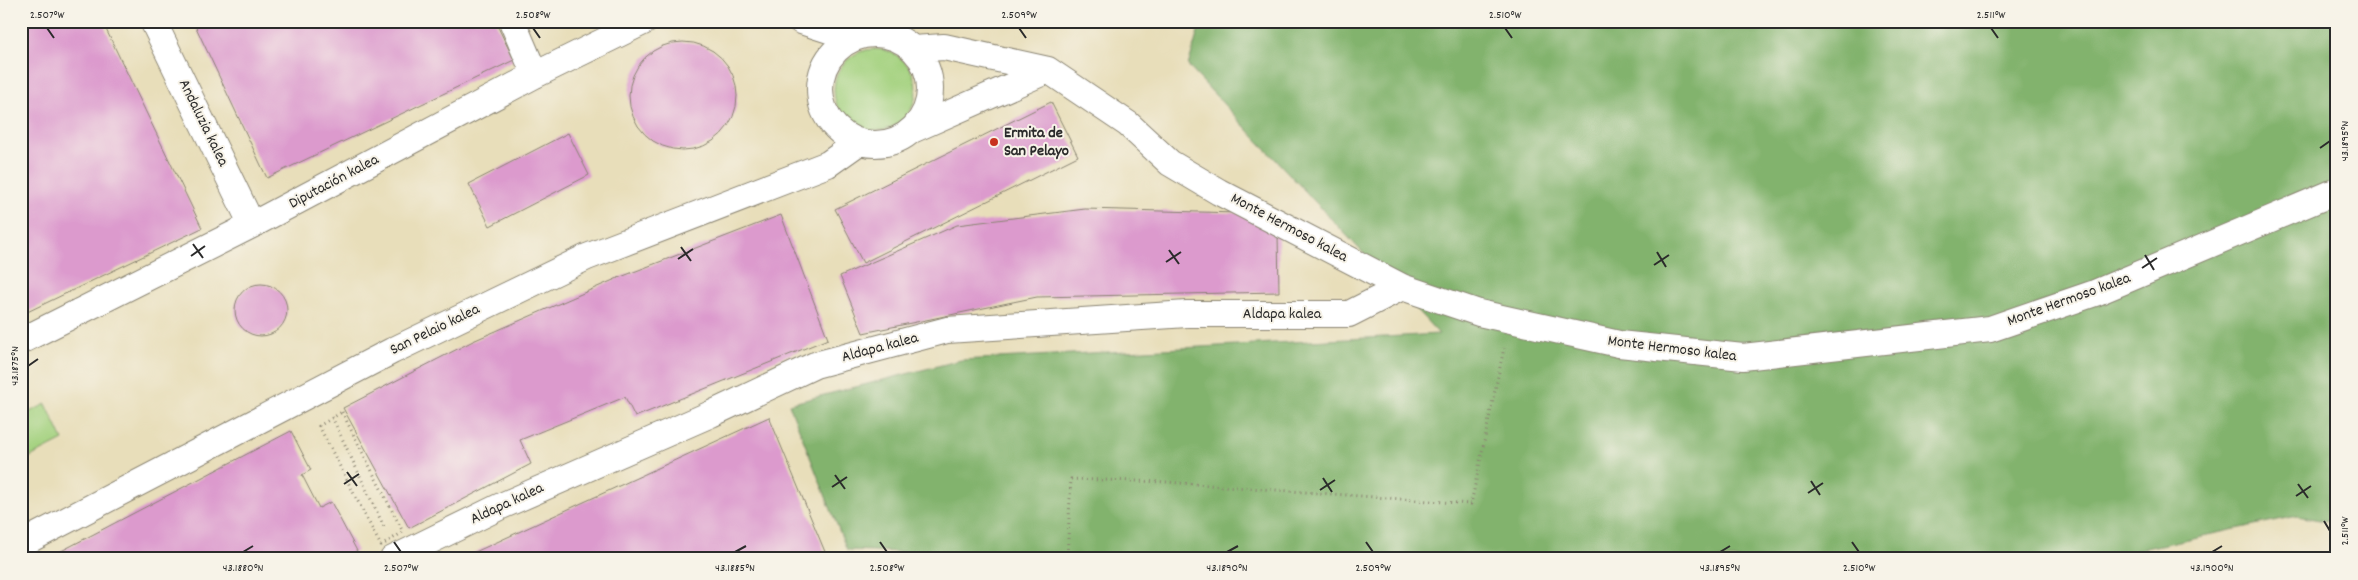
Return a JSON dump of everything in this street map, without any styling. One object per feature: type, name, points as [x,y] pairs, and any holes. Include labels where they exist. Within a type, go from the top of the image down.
[{"type":"street","name":"Andaluzia kalea","points":[[153,21],[252,225]]},
{"type":"street","points":[[512,21],[535,75]]},
{"type":"street","name":"Diputación kalea","points":[[21,341],[252,225],[535,75],[645,21]]},
{"type":"street","points":[[801,21],[848,41],[864,35],[882,34],[898,39],[912,49],[924,63],[929,81],[929,99],[923,116],[912,130]]},
{"type":"street","points":[[837,35],[824,67],[820,86],[821,104],[829,121],[842,134],[859,142],[878,144],[896,140],[912,130],[1048,70]]},
{"type":"street","name":"Monte Hermoso kalea","points":[[912,49],[944,47],[1048,70],[1128,124],[1170,163],[1219,192],[1402,288],[1479,313],[1619,344],[1743,357],[1990,329],[2095,294],[2337,191]]},
{"type":"street","name":"San Pelaio kalea","points":[[21,544],[340,377],[587,257],[828,164],[859,142]]},
{"type":"street","name":"Aldapa kalea","points":[[394,552],[711,414],[814,365],[947,330],[1187,314],[1349,314],[1402,288]]},
{"type":"path","points":[[1067,559],[1071,479],[1166,482],[1471,504],[1501,357],[1515,322]]},
{"type":"path","points":[[342,412],[403,532],[394,552],[381,546],[319,426],[342,412]]},
{"type":"path","points":[[338,431],[394,552]]},
{"type":"green space","points":[[1201,21],[2337,21],[2337,523],[2297,516],[2094,559],[1087,559],[847,550],[789,404],[961,360],[1439,334],[1188,66]]},
{"type":"green space","points":[[875,49],[891,53],[904,61],[912,74],[916,90],[912,106],[904,119],[891,127],[875,131],[859,127],[846,119],[838,106],[834,90],[838,74],[846,61],[859,53]]},
{"type":"green space","points":[[46,404],[63,440],[28,458],[21,446],[21,416]]},
{"type":"building","points":[[21,21],[102,21],[202,228],[21,315]]},
{"type":"building","points":[[193,21],[495,21],[514,60],[267,178]]},
{"type":"building","points":[[683,42],[704,46],[721,58],[733,75],[737,96],[733,117],[721,134],[704,146],[683,150],[662,146],[645,134],[633,117],[629,96],[633,75],[645,58],[662,46]]},
{"type":"building","points":[[1051,102],[1078,156],[863,263],[835,209]]},
{"type":"building","points":[[568,133],[589,175],[490,226],[469,184]]},
{"type":"building","points":[[1085,209],[1238,213],[1278,234],[1279,292],[1037,297],[863,333],[840,276],[957,225]]},
{"type":"building","points":[[781,215],[828,339],[635,417],[625,397],[520,440],[531,464],[409,528],[343,408],[473,341],[618,278]]},
{"type":"building","points":[[256,284],[266,284],[280,291],[287,305],[287,315],[280,329],[266,336],[256,336],[246,332],[239,325],[235,315],[235,305],[239,295],[246,288]]},
{"type":"building","points":[[769,417],[828,559],[460,559]]},
{"type":"building","points":[[291,431],[311,470],[302,475],[319,508],[331,502],[357,551],[343,559],[46,559]]},
{"type":"place","name":"Ermita de San Pelayo","points":[[994,142]]}]
